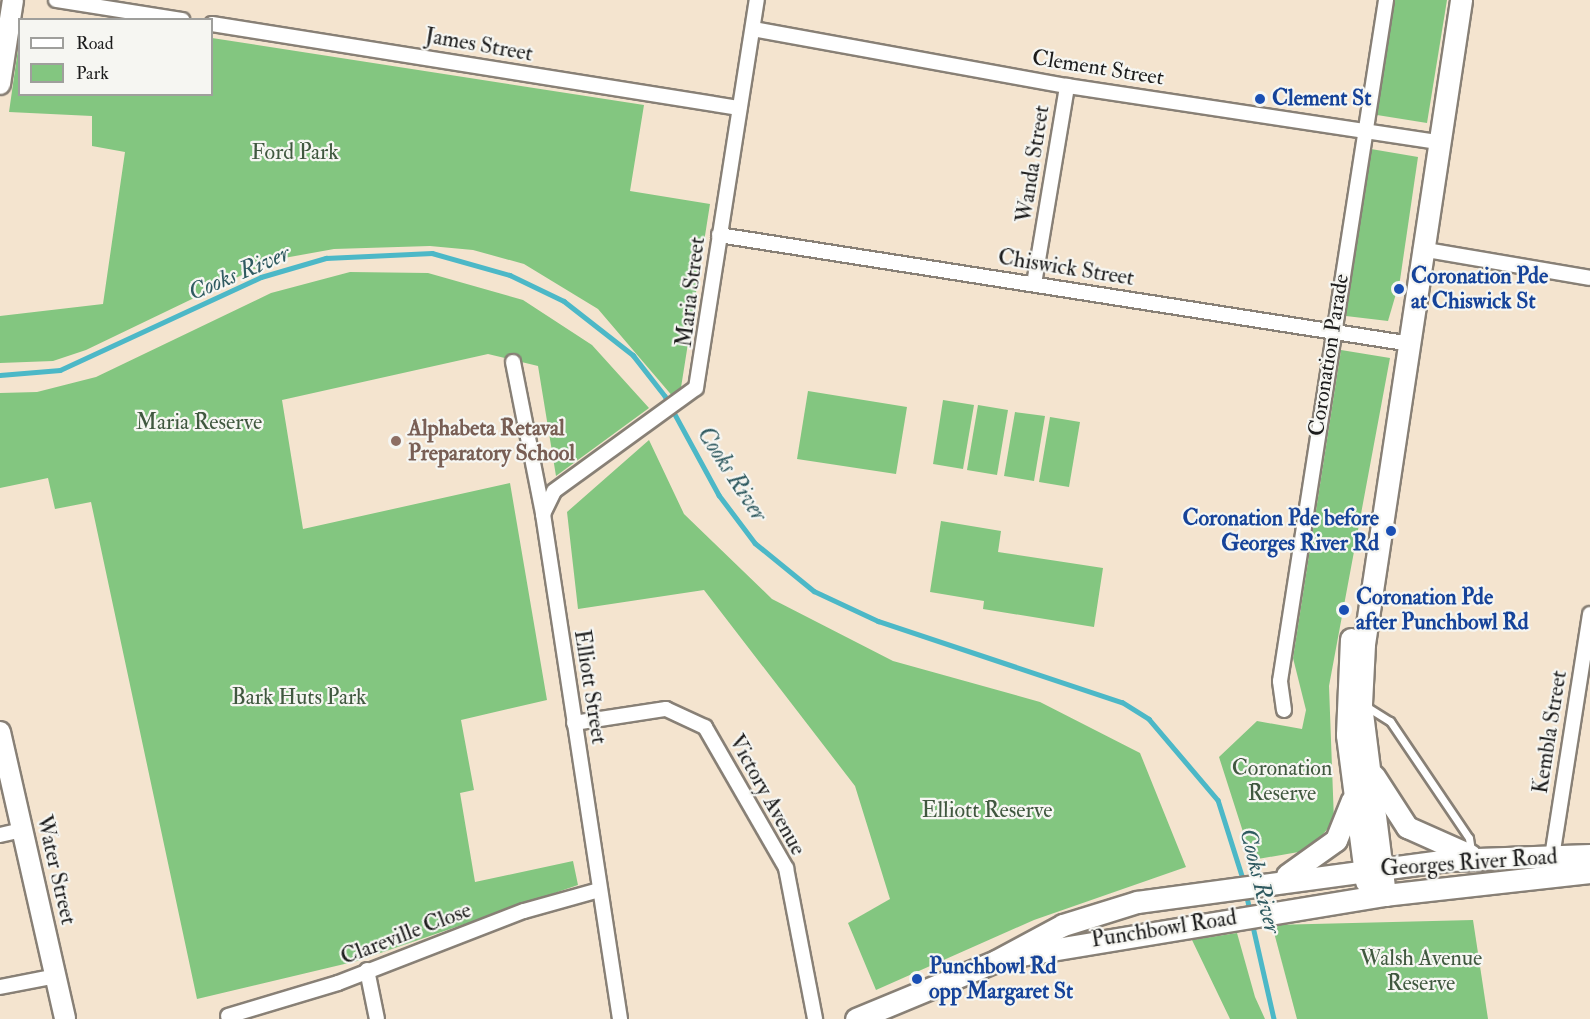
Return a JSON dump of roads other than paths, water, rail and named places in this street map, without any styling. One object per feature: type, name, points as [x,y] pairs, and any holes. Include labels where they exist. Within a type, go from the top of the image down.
[{"type":"main road","points":[[0,84],[12,0]]},
{"type":"main road","points":[[1365,870],[1366,762],[1361,704],[1405,343],[1461,0]]},
{"type":"main road","points":[[1377,896],[1365,870],[1345,712],[1349,659],[1389,402],[1405,343]]},
{"type":"main road","name":"Water Street","points":[[0,732],[65,1019]]},
{"type":"main road","points":[[1366,762],[1407,828],[1481,857]]},
{"type":"main road","points":[[1273,880],[1336,840],[1355,791]]},
{"type":"main road","name":"Georges River Road","points":[[1365,870],[1481,857],[1590,855]]},
{"type":"main road","name":"Punchbowl Road","points":[[856,1019],[881,1014],[1094,914],[1227,886],[1365,870]]},
{"type":"main road","name":"Georges River Road","points":[[1377,896],[1590,872]]},
{"type":"main road","name":"Punchbowl Road","points":[[996,961],[1377,896]]},
{"type":"street","points":[[56,0],[169,18]]},
{"type":"street","name":"Maria Street","points":[[543,514],[554,491],[687,400],[702,374],[719,236],[757,0]]},
{"type":"street","name":"Coronation Parade","points":[[1284,710],[1280,681],[1332,332],[1386,0]]},
{"type":"street","name":"James Street","points":[[213,24],[739,108]]},
{"type":"street","name":"Clement Street","points":[[753,28],[1067,86],[1438,142]]},
{"type":"street","name":"Wanda Street","points":[[1035,284],[1067,86]]},
{"type":"street","name":"Chiswick Street","points":[[719,236],[1405,343]]},
{"type":"street","points":[[1421,249],[1590,278]]},
{"type":"street","name":"Elliott Street","points":[[513,362],[543,514],[620,1019]]},
{"type":"street","name":"Kembla Street","points":[[1552,857],[1590,614]]},
{"type":"street","name":"Victory Avenue","points":[[574,723],[666,709],[705,727],[786,868],[815,1019]]},
{"type":"street","points":[[0,835],[22,830]]},
{"type":"street","name":"Clareville Close","points":[[228,1016],[367,970],[524,911],[599,890]]},
{"type":"street","points":[[367,970],[376,1019]]},
{"type":"street","points":[[0,987],[56,976]]},
{"type":"lane","points":[[1361,704],[1390,720],[1481,857]]},
{"type":"waterway","name":"Cooks River","points":[[0,375],[60,370],[261,277],[326,258],[432,253],[510,275],[564,301],[633,355],[665,396],[719,495],[755,543],[814,591],[878,621],[1122,702],[1149,719],[1218,800],[1244,882]]},
{"type":"waterway","name":"Cooks River","points":[[1246,893],[1250,911]]},
{"type":"waterway","name":"Cooks River","points":[[1252,922],[1274,1019]]},
{"type":"place","name":"Clement St","points":[[1260,99]]},
{"type":"place","name":"Coronation Pde at Chiswick St","points":[[1399,289]]},
{"type":"place","name":"Alphabeta Retaval Preparatory School","points":[[396,441]]},
{"type":"place","name":"Coronation Pde before Georges River Rd","points":[[1391,531]]},
{"type":"place","name":"Coronation Pde after Punchbowl Rd","points":[[1344,610]]},
{"type":"place","name":"Punchbowl Rd opp Margaret St","points":[[917,979]]},
{"type":"park label","name":"Ford Park","points":[[295,153]]},
{"type":"park label","name":"Maria Reserve","points":[[199,423]]},
{"type":"park label","name":"Bark Huts Park","points":[[299,698]]},
{"type":"park label","name":"Coronation Reserve","points":[[1282,780]]},
{"type":"park label","name":"Elliott Reserve","points":[[987,811]]},
{"type":"park label","name":"Walsh Avenue Reserve","points":[[1421,970]]}]
